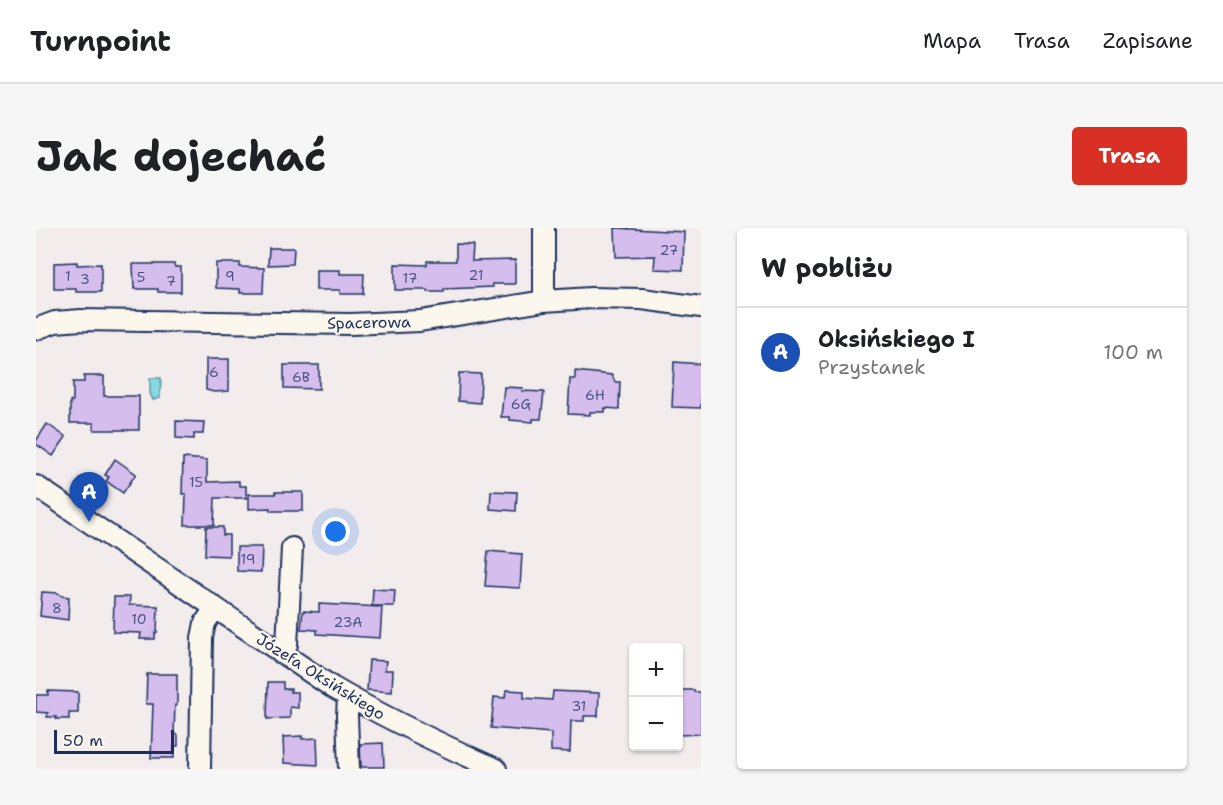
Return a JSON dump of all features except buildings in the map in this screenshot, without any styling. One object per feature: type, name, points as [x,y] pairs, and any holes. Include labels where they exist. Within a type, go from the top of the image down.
[{"type":"street","points":[[544,228],[544,301]]},
{"type":"street","name":"Spacerowa","points":[[36,329],[55,321],[81,320],[351,324],[420,321],[544,301],[591,298],[642,299],[701,307]]},
{"type":"street","name":"Józefa Oksińskiego","points":[[36,486],[348,697],[422,736],[496,769]]},
{"type":"street","points":[[281,653],[287,645],[292,548]]},
{"type":"street","points":[[200,769],[202,638],[205,624],[215,608]]},
{"type":"street","points":[[348,697],[349,769]]},
{"type":"water","points":[[150,378],[161,378],[160,398],[153,400],[150,393]]},
{"type":"place","name":"Oksińskiego I","points":[[89,522]]}]
